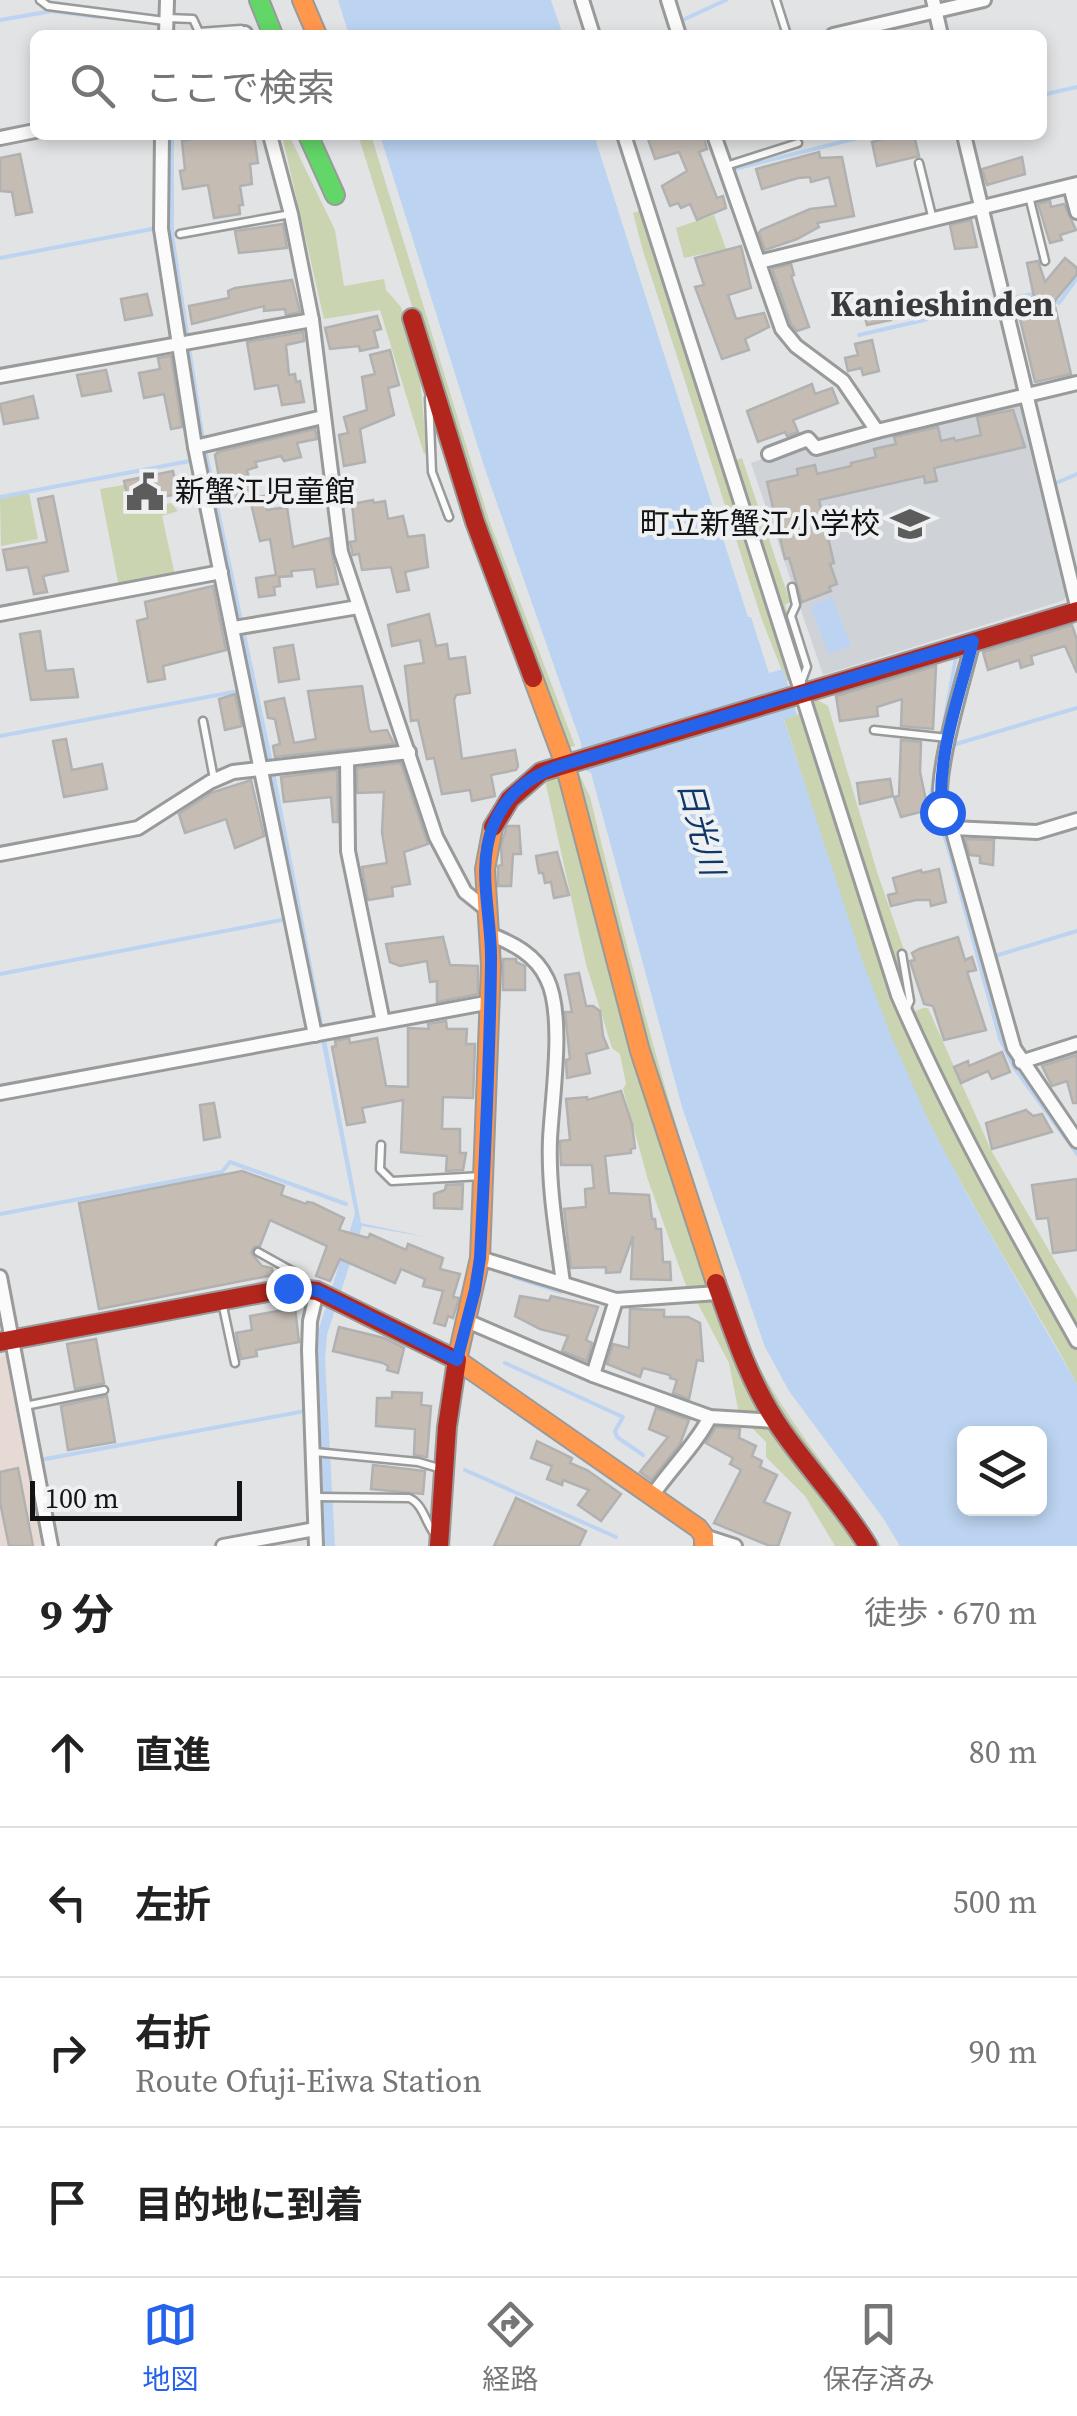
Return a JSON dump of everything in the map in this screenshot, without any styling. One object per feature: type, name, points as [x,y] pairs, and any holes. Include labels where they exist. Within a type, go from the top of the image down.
[{"type":"street","points":[[167,0],[170,22]]},
{"type":"street","points":[[259,0],[270,30]]},
{"type":"street","points":[[302,0],[315,30]]},
{"type":"street","points":[[582,0],[591,30]]},
{"type":"street","points":[[668,0],[677,30]]},
{"type":"street","points":[[850,30],[934,6],[984,0]]},
{"type":"street","points":[[0,138],[30,132]]},
{"type":"street","points":[[162,140],[162,228],[221,572],[238,627],[320,1034]]},
{"type":"street","points":[[271,140],[312,320],[340,552],[436,836],[465,892],[485,908]]},
{"type":"street","points":[[310,140],[335,195]]},
{"type":"street","points":[[626,140],[874,926],[905,1012],[928,1066],[991,1187],[1077,1341]]},
{"type":"street","points":[[716,140],[782,329],[796,346],[843,380],[877,431]]},
{"type":"street","points":[[442,1544],[444,1470],[457,1360],[480,1258],[491,1002],[485,908],[489,839],[502,808],[526,781],[541,772],[800,690],[1077,609],[965,140]]},
{"type":"street","points":[[760,262],[1074,185],[1077,212]]},
{"type":"street","points":[[412,318],[475,522],[568,763],[640,1051],[718,1293],[744,1362],[776,1420],[868,1546]]},
{"type":"street","points":[[0,376],[312,320]]},
{"type":"street","points":[[769,454],[808,439],[816,448],[1077,383]]},
{"type":"street","points":[[200,445],[323,417]]},
{"type":"street","points":[[0,614],[221,572]]},
{"type":"street","points":[[238,627],[358,607]]},
{"type":"street","points":[[973,641],[944,737],[942,812],[952,828],[1008,1030],[1021,1062],[1077,1141]]},
{"type":"street","points":[[0,854],[138,828],[233,772],[409,752]]},
{"type":"street","points":[[347,760],[348,850],[382,1022]]},
{"type":"street","points":[[952,828],[1037,832],[1077,820]]},
{"type":"street","points":[[489,934],[517,945],[541,969],[551,987],[551,1178],[563,1284]]},
{"type":"street","points":[[0,1092],[491,1002]]},
{"type":"street","points":[[1021,1062],[1077,1044]]},
{"type":"street","points":[[480,1258],[616,1300],[718,1293]]},
{"type":"street","points":[[0,1277],[6,1341],[24,1406],[51,1546]]},
{"type":"street","points":[[6,1341],[288,1288],[327,1295],[457,1360],[652,1496],[704,1541],[735,1546]]},
{"type":"street","points":[[316,1546],[318,1497],[310,1320],[327,1295]]},
{"type":"street","points":[[593,1375],[616,1300]]},
{"type":"street","points":[[467,1321],[593,1375],[710,1416],[776,1420]]},
{"type":"street","points":[[652,1496],[672,1466],[699,1439],[710,1416]]},
{"type":"street","points":[[223,1546],[316,1529]]},
{"type":"lane","points":[[40,0],[48,6],[170,22],[193,19],[198,30]]},
{"type":"lane","points":[[776,0],[786,30]]},
{"type":"lane","points":[[725,166],[798,143]]},
{"type":"lane","points":[[920,163],[933,220]]},
{"type":"lane","points":[[1029,196],[1045,261]]},
{"type":"lane","points":[[180,234],[291,214]]},
{"type":"lane","points":[[431,387],[432,472],[450,517]]},
{"type":"lane","points":[[792,586],[796,606],[791,616],[807,667],[800,690]]},
{"type":"lane","points":[[202,721],[214,780]]},
{"type":"lane","points":[[874,730],[944,737]]},
{"type":"lane","points":[[902,954],[910,1001],[905,1012]]},
{"type":"lane","points":[[380,1144],[380,1170],[392,1181],[484,1176]]},
{"type":"lane","points":[[258,1252],[294,1272],[288,1288]]},
{"type":"lane","points":[[222,1301],[235,1362]]},
{"type":"lane","points":[[24,1406],[104,1390]]},
{"type":"lane","points":[[316,1452],[418,1462],[444,1470]]},
{"type":"lane","points":[[318,1497],[416,1501],[428,1527],[442,1544]]},
{"type":"shaded area","name":"町立新蟹江小学校","points":[[1022,405],[1067,596],[1062,601],[823,675],[751,463],[804,444],[812,453]]},
{"type":"shaded area","points":[[10,1355],[47,1546],[0,1546],[0,1357]]},
{"type":"green space","points":[[283,140],[291,140],[335,230],[344,286],[384,279],[386,290],[401,307],[418,360],[427,452],[424,454],[380,310],[324,319]]},
{"type":"green space","points":[[360,140],[373,140],[489,520],[575,746],[566,748],[480,522]]},
{"type":"green space","points":[[642,210],[792,679],[786,681],[762,620],[643,251],[633,213]]},
{"type":"green space","points":[[714,215],[726,249],[684,258],[676,228]]},
{"type":"green space","points":[[742,458],[790,602],[785,605],[803,662],[802,671],[733,461]]},
{"type":"green space","points":[[124,485],[129,510],[171,503],[178,511],[162,516],[175,575],[119,587],[100,489]]},
{"type":"green space","points":[[29,493],[38,539],[1,546],[0,499]]},
{"type":"green space","points":[[812,697],[828,706],[904,950],[897,954],[908,1000],[905,1002]]},
{"type":"green space","points":[[802,713],[895,998],[925,1069],[987,1190],[1077,1349],[1077,1384],[948,1159],[887,1027],[850,926],[784,719]]},
{"type":"green space","points":[[577,769],[590,797],[678,1132],[745,1335],[786,1411],[881,1546],[873,1546],[778,1417],[747,1361],[677,1160]]},
{"type":"green space","points":[[558,777],[567,789],[712,1289],[688,1291],[648,1180],[623,1089],[626,1084],[620,1054],[612,1048],[586,964],[545,780]]},
{"type":"green space","points":[[928,1008],[991,1150],[1077,1299],[1077,1332],[994,1185],[911,1013]]},
{"type":"green space","points":[[716,1299],[764,1416],[739,1414],[729,1363],[696,1300]]},
{"type":"green space","points":[[747,1423],[771,1423],[863,1546],[835,1546],[805,1496],[766,1457],[766,1442]]},
{"type":"water","points":[[338,0],[551,0],[561,30],[347,30]]},
{"type":"water","points":[[168,140],[174,140],[174,235],[205,440],[275,772],[361,1223],[427,1237],[362,1226],[327,1335],[335,1546],[325,1546],[317,1335],[355,1214],[201,451],[167,227]]},
{"type":"water","name":"日光川","points":[[382,140],[596,140],[748,617],[769,673],[783,669],[797,715],[784,720],[862,960],[891,1036],[930,1124],[968,1196],[1077,1384],[1077,1546],[900,1546],[789,1391],[765,1347],[682,1107],[591,773],[582,768],[581,743],[484,466]]},
{"type":"water","points":[[832,597],[851,646],[829,654],[810,606]]},
{"type":"water","points":[[959,651],[933,786],[934,809],[946,831],[1002,1038],[1015,1066],[1077,1149],[1077,1157],[1012,1068],[998,1039],[946,847],[928,800],[955,652]]},
{"type":"building","points":[[255,140],[258,163],[250,164],[252,184],[240,186],[240,214],[214,218],[208,185],[183,189],[182,141]]},
{"type":"building","points":[[648,140],[704,140],[707,149],[699,152],[717,198],[723,196],[726,208],[697,220],[690,204],[681,208],[678,203],[670,206],[662,186],[687,171],[679,152],[655,159]]},
{"type":"building","points":[[915,140],[919,156],[877,166],[872,142]]},
{"type":"building","points":[[819,152],[820,158],[842,157],[854,216],[817,223],[819,227],[797,239],[765,250],[761,230],[810,209],[836,206],[829,177],[811,182],[810,177],[798,178],[762,189],[756,169]]},
{"type":"building","points":[[20,154],[32,212],[16,215],[12,192],[0,191],[0,158]]},
{"type":"building","points":[[1022,157],[1025,174],[987,185],[982,169]]},
{"type":"building","points":[[1050,201],[1051,207],[1064,204],[1076,230],[1050,243],[1038,204]]},
{"type":"building","points":[[971,220],[977,247],[955,249],[950,225]]},
{"type":"building","points":[[283,224],[287,248],[239,253],[235,231]]},
{"type":"building","points":[[741,246],[751,288],[728,295],[736,319],[764,313],[769,327],[745,339],[749,350],[722,359],[695,287],[704,285],[695,258]]},
{"type":"building","points":[[1065,258],[1077,268],[1077,274],[1054,302],[1071,374],[1035,382],[1016,302],[1034,297],[1027,263],[1038,261],[1045,282]]},
{"type":"building","points":[[791,264],[791,276],[809,327],[797,331],[772,269]]},
{"type":"building","points":[[292,280],[300,312],[286,315],[285,309],[264,311],[264,306],[192,324],[189,306],[229,298],[228,291],[235,288]]},
{"type":"building","points":[[147,294],[152,315],[125,320],[121,299]]},
{"type":"building","points":[[887,300],[891,320],[867,325],[862,306]]},
{"type":"building","points":[[377,316],[381,329],[374,331],[378,347],[360,351],[359,346],[330,349],[325,328]]},
{"type":"building","points":[[303,332],[304,341],[286,345],[289,375],[295,374],[296,382],[300,381],[304,402],[282,405],[278,385],[255,389],[247,342]]},
{"type":"building","points":[[872,340],[879,371],[863,375],[861,368],[848,371],[845,358],[858,355],[855,344]]},
{"type":"building","points":[[390,350],[399,385],[388,388],[394,415],[360,429],[365,462],[344,466],[339,435],[348,433],[344,417],[367,410],[362,377],[375,374],[370,355]]},
{"type":"building","points":[[171,356],[182,427],[171,429],[164,394],[144,398],[139,373],[160,369],[158,358]]},
{"type":"building","points":[[106,370],[111,391],[82,396],[77,375]]},
{"type":"building","points":[[812,384],[815,394],[832,388],[838,403],[793,420],[798,432],[787,436],[785,432],[758,442],[747,411]]},
{"type":"building","points":[[33,396],[38,418],[4,424],[0,404]]},
{"type":"building","points":[[1013,410],[1025,447],[934,468],[937,481],[925,483],[924,476],[819,500],[837,584],[829,587],[831,591],[802,602],[789,558],[785,559],[767,482],[798,475],[797,469],[815,465],[817,474],[851,466],[876,457],[874,449],[896,444],[894,437],[938,427],[941,441],[981,435],[977,417]]},
{"type":"building","points":[[315,429],[317,439],[297,443],[301,457],[284,461],[281,456],[255,462],[257,467],[247,470],[254,498],[224,505],[215,455],[218,452]]},
{"type":"building","points":[[173,471],[178,494],[140,501],[139,496],[128,498],[124,481]]},
{"type":"building","points":[[53,496],[68,571],[43,576],[47,592],[34,594],[28,567],[7,570],[3,550],[47,542],[38,499]]},
{"type":"building","points":[[264,496],[267,510],[287,507],[293,547],[329,538],[338,584],[317,587],[314,569],[291,571],[292,576],[279,577],[275,595],[259,597],[256,578],[276,575],[270,539],[260,541],[250,499]]},
{"type":"building","points":[[385,501],[388,519],[403,516],[408,537],[424,535],[428,567],[405,572],[409,590],[397,592],[391,567],[362,570],[359,554],[353,555],[350,542],[356,541],[352,504]]},
{"type":"building","points":[[213,586],[226,650],[163,666],[165,679],[148,682],[137,621],[148,618],[145,602]]},
{"type":"building","points":[[429,614],[436,646],[447,644],[449,659],[465,657],[470,693],[456,695],[454,700],[462,759],[515,750],[516,770],[491,775],[495,796],[472,801],[470,790],[442,794],[434,758],[427,759],[418,720],[411,721],[405,666],[424,663],[420,640],[392,646],[388,625]]},
{"type":"building","points":[[1072,625],[1077,640],[1077,673],[1065,646],[1031,656],[1033,664],[1021,668],[1019,660],[988,670],[983,652]]},
{"type":"building","points":[[40,631],[46,671],[73,669],[78,697],[31,700],[20,634]]},
{"type":"building","points":[[293,645],[299,679],[279,682],[274,648]]},
{"type":"building","points":[[936,666],[933,729],[901,726],[902,699],[877,707],[878,716],[840,721],[836,696]]},
{"type":"building","points":[[362,686],[369,729],[387,730],[394,744],[275,757],[273,746],[280,744],[275,719],[268,718],[265,702],[284,698],[294,743],[316,739],[308,691]]},
{"type":"building","points":[[235,694],[242,726],[225,730],[219,699]]},
{"type":"building","points":[[66,739],[72,770],[102,764],[107,789],[64,797],[53,741]]},
{"type":"building","points":[[901,740],[921,742],[920,772],[928,810],[901,817],[894,797],[899,796]]},
{"type":"building","points":[[401,763],[428,844],[404,852],[410,884],[392,887],[393,896],[368,900],[362,867],[387,863],[382,832],[384,792],[357,793],[357,768]]},
{"type":"building","points":[[337,770],[338,822],[333,822],[331,797],[284,802],[281,777]]},
{"type":"building","points":[[890,779],[893,796],[860,804],[857,783]]},
{"type":"building","points":[[251,780],[264,836],[235,848],[226,819],[185,833],[179,814],[211,793]]},
{"type":"building","points":[[507,826],[519,826],[521,854],[513,854],[511,886],[498,886],[501,845]]},
{"type":"building","points":[[965,839],[994,840],[993,865],[980,863],[980,856],[970,855]]},
{"type":"building","points":[[557,852],[569,895],[554,898],[551,882],[545,883],[543,873],[539,873],[536,856]]},
{"type":"building","points":[[939,869],[946,902],[931,906],[930,900],[916,900],[891,906],[888,895],[897,893],[893,878]]},
{"type":"building","points":[[443,937],[450,965],[478,966],[478,994],[437,1002],[437,981],[430,982],[427,961],[400,966],[390,962],[386,944]]},
{"type":"building","points":[[958,937],[965,960],[972,957],[976,970],[967,972],[986,1030],[944,1040],[933,1006],[924,1004],[910,961],[915,960],[912,953],[919,949]]},
{"type":"building","points":[[503,959],[516,959],[525,966],[525,990],[503,990]]},
{"type":"building","points":[[579,973],[586,1006],[600,1011],[608,1048],[586,1054],[590,1073],[567,1078],[566,1060],[570,1059],[565,1012],[572,1012],[565,975]]},
{"type":"building","points":[[446,1021],[447,1029],[467,1029],[466,1044],[475,1044],[473,1098],[443,1097],[442,1129],[460,1129],[460,1153],[466,1153],[463,1170],[446,1171],[447,1156],[401,1152],[403,1100],[362,1108],[365,1122],[347,1125],[332,1047],[336,1046],[335,1041],[349,1038],[350,1043],[377,1038],[386,1086],[408,1087],[408,1028],[429,1029],[428,1024]]},
{"type":"building","points":[[1002,1052],[1010,1072],[992,1079],[988,1071],[961,1083],[954,1067],[968,1061],[969,1066]]},
{"type":"building","points":[[1077,1055],[1077,1103],[1073,1103],[1067,1081],[1052,1086],[1042,1066]]},
{"type":"building","points":[[621,1091],[635,1148],[631,1153],[605,1156],[609,1193],[649,1195],[652,1219],[656,1229],[661,1229],[663,1262],[670,1262],[671,1280],[631,1279],[633,1236],[620,1272],[606,1273],[606,1267],[571,1268],[564,1209],[586,1207],[585,1189],[594,1188],[592,1165],[561,1165],[560,1141],[570,1140],[566,1099],[587,1100]]},
{"type":"building","points":[[214,1103],[220,1137],[204,1140],[200,1105]]},
{"type":"building","points":[[1026,1110],[1033,1116],[1042,1114],[1052,1132],[992,1149],[986,1123]]},
{"type":"building","points":[[242,1171],[284,1186],[281,1195],[313,1203],[344,1218],[339,1230],[368,1238],[370,1234],[406,1250],[408,1244],[443,1258],[440,1269],[460,1274],[453,1297],[459,1298],[453,1318],[448,1316],[445,1326],[434,1323],[443,1291],[423,1286],[425,1279],[401,1269],[395,1283],[340,1259],[330,1281],[316,1276],[327,1246],[270,1220],[260,1246],[251,1253],[262,1266],[272,1268],[273,1275],[99,1309],[79,1203]]},
{"type":"building","points":[[1077,1179],[1077,1250],[1053,1253],[1048,1218],[1037,1219],[1032,1185]]},
{"type":"building","points":[[463,1184],[462,1209],[434,1208],[434,1194],[445,1190],[446,1185]]},
{"type":"building","points":[[520,1296],[549,1301],[551,1296],[598,1307],[586,1340],[592,1343],[587,1361],[562,1351],[568,1336],[540,1329],[515,1316]]},
{"type":"building","points":[[295,1308],[299,1342],[256,1350],[257,1356],[241,1359],[236,1333],[252,1330],[250,1316]]},
{"type":"building","points":[[630,1309],[664,1310],[664,1317],[688,1317],[700,1323],[703,1361],[697,1360],[689,1399],[673,1393],[677,1380],[670,1375],[643,1368],[640,1377],[607,1364],[613,1344],[629,1348]]},
{"type":"building","points":[[339,1327],[384,1338],[404,1348],[398,1373],[387,1370],[383,1363],[333,1351]]},
{"type":"building","points":[[96,1339],[104,1383],[75,1389],[67,1344]]},
{"type":"building","points":[[392,1392],[422,1393],[421,1405],[431,1406],[427,1457],[414,1455],[415,1429],[376,1426],[377,1398],[392,1398]]},
{"type":"building","points":[[107,1396],[115,1442],[68,1450],[61,1406]]},
{"type":"building","points":[[656,1408],[689,1420],[680,1444],[651,1480],[640,1472],[668,1437],[649,1429]]},
{"type":"building","points":[[716,1427],[740,1429],[739,1438],[756,1446],[752,1456],[762,1461],[760,1467],[777,1475],[764,1502],[790,1513],[778,1546],[714,1523],[741,1470],[730,1464],[733,1458],[706,1443]]},
{"type":"building","points":[[537,1441],[572,1458],[570,1463],[621,1494],[601,1521],[578,1505],[589,1490],[563,1480],[562,1485],[547,1479],[552,1466],[531,1458]]},
{"type":"building","points":[[373,1465],[425,1471],[423,1494],[371,1489]]},
{"type":"building","points":[[18,1468],[33,1546],[9,1546],[0,1502],[0,1472]]},
{"type":"building","points":[[516,1498],[586,1531],[579,1546],[494,1546]]},
{"type":"waterway","points":[[685,19],[726,0]]},
{"type":"waterway","points":[[0,20],[52,11],[100,17]]},
{"type":"waterway","points":[[1047,94],[1077,87]]},
{"type":"waterway","points":[[734,169],[850,140]]},
{"type":"waterway","points":[[0,258],[152,229]]},
{"type":"waterway","points":[[1053,299],[1059,303],[1077,278]]},
{"type":"waterway","points":[[1012,298],[1037,293]]},
{"type":"waterway","points":[[859,335],[993,304]]},
{"type":"waterway","points":[[0,497],[190,461]]},
{"type":"waterway","points":[[1056,483],[1077,474]]},
{"type":"waterway","points":[[0,736],[239,691]]},
{"type":"waterway","points":[[956,744],[1077,708]]},
{"type":"waterway","points":[[0,974],[287,919]]},
{"type":"waterway","points":[[995,956],[1077,931]]},
{"type":"waterway","points":[[0,1214],[222,1172],[230,1162],[346,1204]]},
{"type":"waterway","points":[[514,1277],[561,1292]]},
{"type":"waterway","points":[[505,1363],[623,1417],[615,1431],[617,1437],[643,1455]]},
{"type":"waterway","points":[[40,1460],[305,1411]]},
{"type":"waterway","points":[[465,1470],[616,1537]]},
{"type":"traffic: fast","points":[[259,0],[271,30]]},
{"type":"traffic: fast","points":[[310,140],[335,195]]},
{"type":"traffic: slow","points":[[302,0],[315,30]]},
{"type":"traffic: slow","points":[[533,678],[565,764],[640,1051],[716,1283]]},
{"type":"traffic: slow","points":[[493,827],[485,869],[491,966],[480,1258],[457,1360],[698,1528],[704,1536],[704,1546]]},
{"type":"traffic: jam","points":[[412,318],[475,522],[533,678]]},
{"type":"traffic: jam","points":[[493,827],[510,799],[541,772],[1077,611]]},
{"type":"traffic: jam","points":[[716,1283],[765,1404],[868,1546]]},
{"type":"traffic: jam","points":[[0,1342],[289,1288],[317,1291],[457,1360],[447,1427],[439,1546]]},
{"type":"place","name":"新蟹江児童館","points":[[145,492]]},
{"type":"place","name":"町立新蟹江小学校","points":[[910,524]]},
{"type":"district","name":"Kanieshinden","points":[[942,304]]},
{"type":"route","points":[[288,1288],[318,1291],[457,1360],[480,1258],[491,1002],[491,952],[485,908],[487,854],[502,808],[526,781],[566,764],[973,641],[950,738],[940,795],[942,812]]}]
